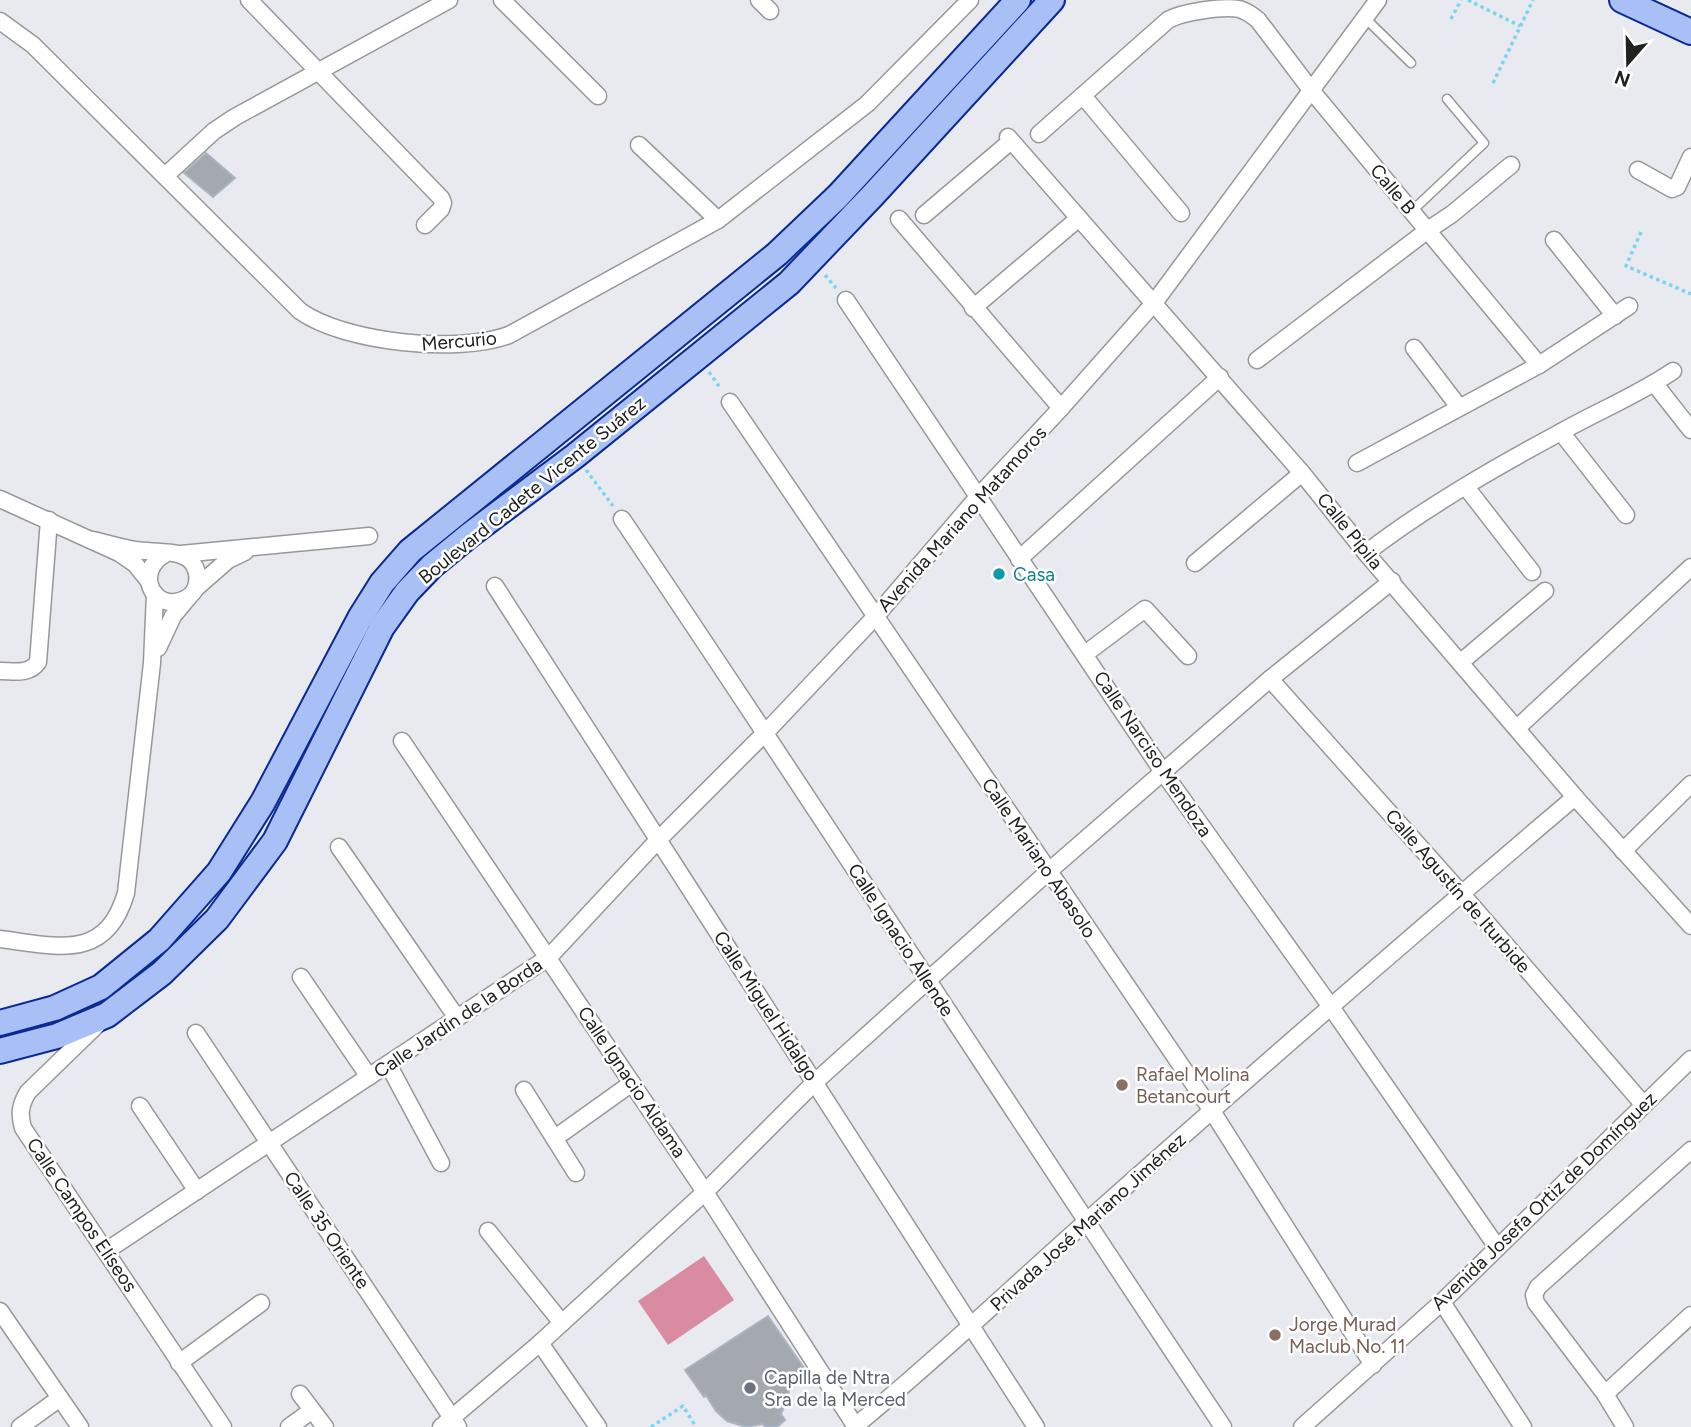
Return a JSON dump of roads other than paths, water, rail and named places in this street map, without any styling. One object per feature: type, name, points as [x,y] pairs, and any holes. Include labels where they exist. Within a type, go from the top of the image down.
[{"type":"main road","name":"Boulevard Cadete Vicente Suárez","points":[[0,1023],[55,1008],[101,987],[159,940],[219,873],[263,802],[360,618],[382,583],[410,551],[777,254],[838,195],[1018,0]]},
{"type":"main road","name":"Boulevard Cadete Vicente Suárez","points":[[0,1051],[57,1036],[107,1015],[162,973],[217,919],[275,841],[382,628],[407,592],[451,550],[575,456],[765,304],[813,260],[1052,0]]},
{"type":"main road","points":[[1622,0],[1691,32]]},
{"type":"street","points":[[249,0],[441,198],[441,209],[425,225]]},
{"type":"street","points":[[164,176],[214,131],[234,117],[449,0]]},
{"type":"street","points":[[502,0],[598,96]]},
{"type":"street","name":"Mercurio","points":[[0,21],[33,45],[300,311],[328,326],[412,345],[492,342],[718,220],[867,104],[970,0]]},
{"type":"street","name":"Avenida Mariano Matamoros","points":[[766,732],[875,617],[977,498],[1154,303],[1378,0]]},
{"type":"street","name":"Calle B","points":[[1084,97],[1177,14],[1238,9],[1249,13],[1258,20],[1311,90],[1539,365]]},
{"type":"street","points":[[1040,134],[1084,97],[1181,213]]},
{"type":"street","name":"Calle Pípila","points":[[924,215],[1010,139],[1302,472],[1366,553],[1575,797],[1691,926]]},
{"type":"street","points":[[639,145],[718,220]]},
{"type":"street","points":[[1638,170],[1665,188],[1672,189],[1677,187],[1691,157]]},
{"type":"street","points":[[1257,360],[1427,230],[1452,214],[1511,165]]},
{"type":"street","points":[[974,308],[1079,218]]},
{"type":"street","points":[[899,219],[1061,408]]},
{"type":"street","points":[[1554,240],[1615,317]]},
{"type":"street","name":"Calle Narciso Mendoza","points":[[846,300],[1163,772],[1331,1007],[1497,1247]]},
{"type":"street","points":[[1357,463],[1539,365],[1629,306]]},
{"type":"street","points":[[1414,348],[1460,407]]},
{"type":"street","points":[[1366,553],[1466,486],[1673,371]]},
{"type":"street","points":[[1019,559],[1220,377]]},
{"type":"street","points":[[1654,383],[1691,430]]},
{"type":"street","name":"Calle Mariano Abasolo","points":[[730,402],[1212,1111],[1373,1365]]},
{"type":"street","points":[[1561,432],[1626,515]]},
{"type":"street","points":[[1195,562],[1302,472]]},
{"type":"street","points":[[1466,486],[1532,572]]},
{"type":"street","points":[[0,499],[93,540],[127,559],[151,587],[169,602],[177,602],[192,593],[197,572],[194,565],[173,554]]},
{"type":"street","name":"Calle Ignacio Allende","points":[[622,519],[766,732],[927,981],[1223,1427]]},
{"type":"street","points":[[0,671],[27,671],[38,662],[49,520]]},
{"type":"street","points":[[93,540],[133,550],[173,554],[369,536]]},
{"type":"street","points":[[152,663],[173,616],[192,593],[228,560],[254,548]]},
{"type":"street","points":[[0,939],[53,946],[80,944],[99,938],[111,927],[120,912],[126,892],[152,663],[152,564],[173,554]]},
{"type":"street","points":[[1517,728],[1691,567]]},
{"type":"street","points":[[450,1424],[705,1192],[815,1082],[1049,871],[1270,680],[1391,581]]},
{"type":"street","name":"Calle Miguel Hidalgo","points":[[495,586],[1035,1427]]},
{"type":"street","points":[[1461,662],[1545,591]]},
{"type":"street","points":[[1085,654],[1144,609],[1188,656]]},
{"type":"street","name":"Calle Agustín de Iturbide","points":[[1270,680],[1461,893],[1643,1104]]},
{"type":"street","name":"Calle Jardín de la Borda","points":[[106,1251],[549,957],[659,839],[766,732]]},
{"type":"street","name":"Calle Ignacio Aldama","points":[[402,741],[705,1192],[855,1427]]},
{"type":"street","points":[[1623,851],[1691,784]]},
{"type":"street","name":"Privada José Mariano Jiménez","points":[[855,1427],[1461,893],[1575,797]]},
{"type":"street","points":[[340,847],[457,1018]]},
{"type":"street","points":[[301,977],[369,1077]]},
{"type":"street","name":"Calle Campos Elíseos","points":[[107,1015],[28,1092],[22,1101],[20,1119],[23,1128],[223,1427]]},
{"type":"street","name":"Calle 35 Oriente","points":[[196,1033],[450,1424]]},
{"type":"street","name":"Avenida Josefa Ortiz de Domínguez","points":[[1302,1427],[1441,1302],[1691,1059]]},
{"type":"street","points":[[388,1064],[441,1163]]},
{"type":"street","points":[[555,1138],[632,1083]]},
{"type":"street","points":[[524,1090],[576,1173]]},
{"type":"street","points":[[140,1106],[197,1191]]},
{"type":"street","points":[[1625,1427],[1605,1394],[1536,1303],[1534,1295],[1538,1287],[1691,1150]]},
{"type":"street","points":[[488,1231],[562,1323]]},
{"type":"street","points":[[1441,1302],[1523,1427]]},
{"type":"street","points":[[179,1363],[261,1303]]},
{"type":"street","points":[[0,1311],[80,1427]]},
{"type":"street","points":[[1605,1394],[1691,1315]]},
{"type":"street","points":[[540,1343],[598,1427]]},
{"type":"street","points":[[300,1394],[326,1427]]},
{"type":"street","points":[[20,1427],[60,1398]]},
{"type":"street","points":[[289,1427],[311,1411]]},
{"type":"lane","points":[[1365,18],[1411,63]]},
{"type":"lane","points":[[1412,211],[1485,143],[1447,99]]},
{"type":"place","name":"Casa","points":[[999,574]]},
{"type":"place","name":"Rafael Molina Betancourt","points":[[1122,1085]]},
{"type":"place","name":"Jorge Murad Maclub No. 11","points":[[1275,1335]]},
{"type":"place","name":"Capilla de Ntra Sra de la Merced","points":[[750,1388]]}]
